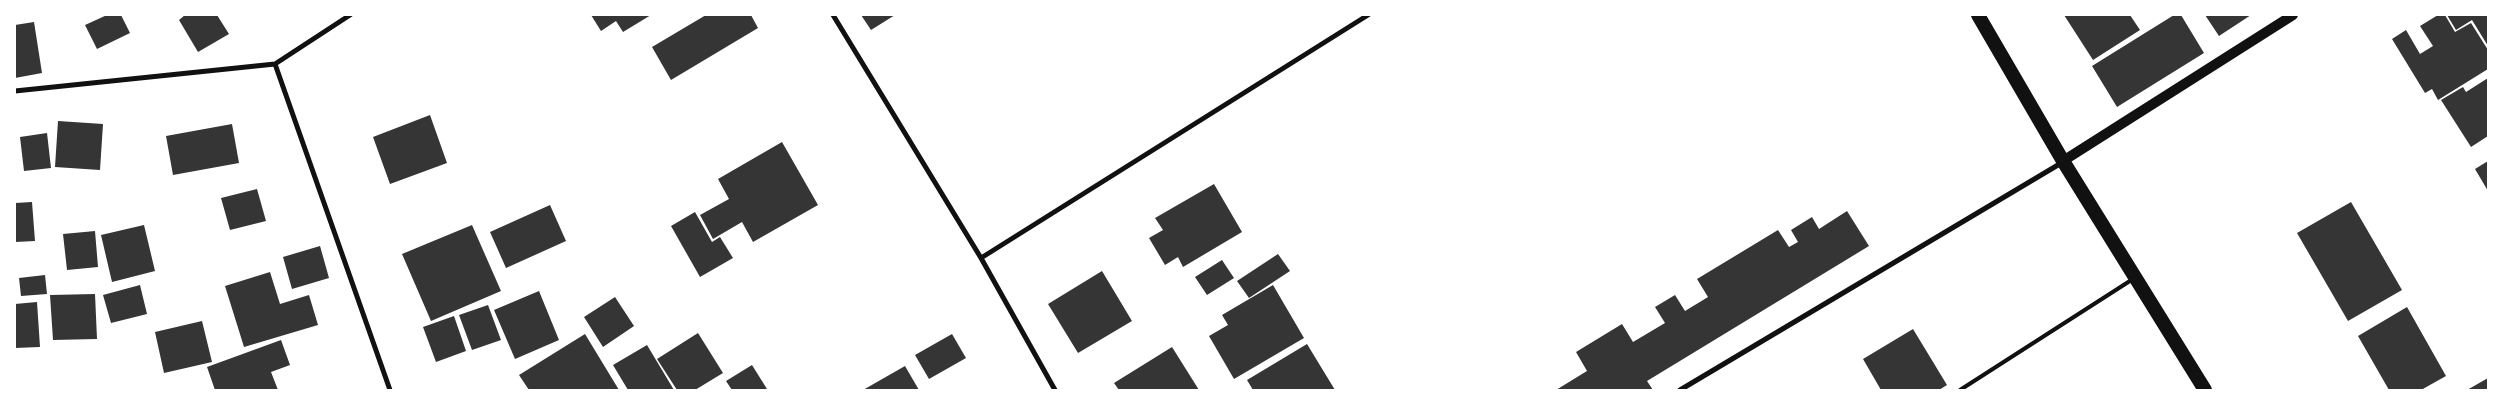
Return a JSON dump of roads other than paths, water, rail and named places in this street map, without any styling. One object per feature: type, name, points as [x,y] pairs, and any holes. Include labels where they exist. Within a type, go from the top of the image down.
[{"type":"highway","points":[[1978,15],[2063,161],[2205,390]]},
{"type":"main road","points":[[2063,161],[2293,15]]},
{"type":"street","points":[[15,91],[276,64],[350,15]]},
{"type":"street","points":[[832,15],[981,258],[1055,390]]},
{"type":"street","points":[[981,258],[1368,15]]},
{"type":"street","points":[[276,64],[390,390]]},
{"type":"street","points":[[1680,390],[2063,161]]},
{"type":"lane","points":[[1960,390],[2135,278]]}]
